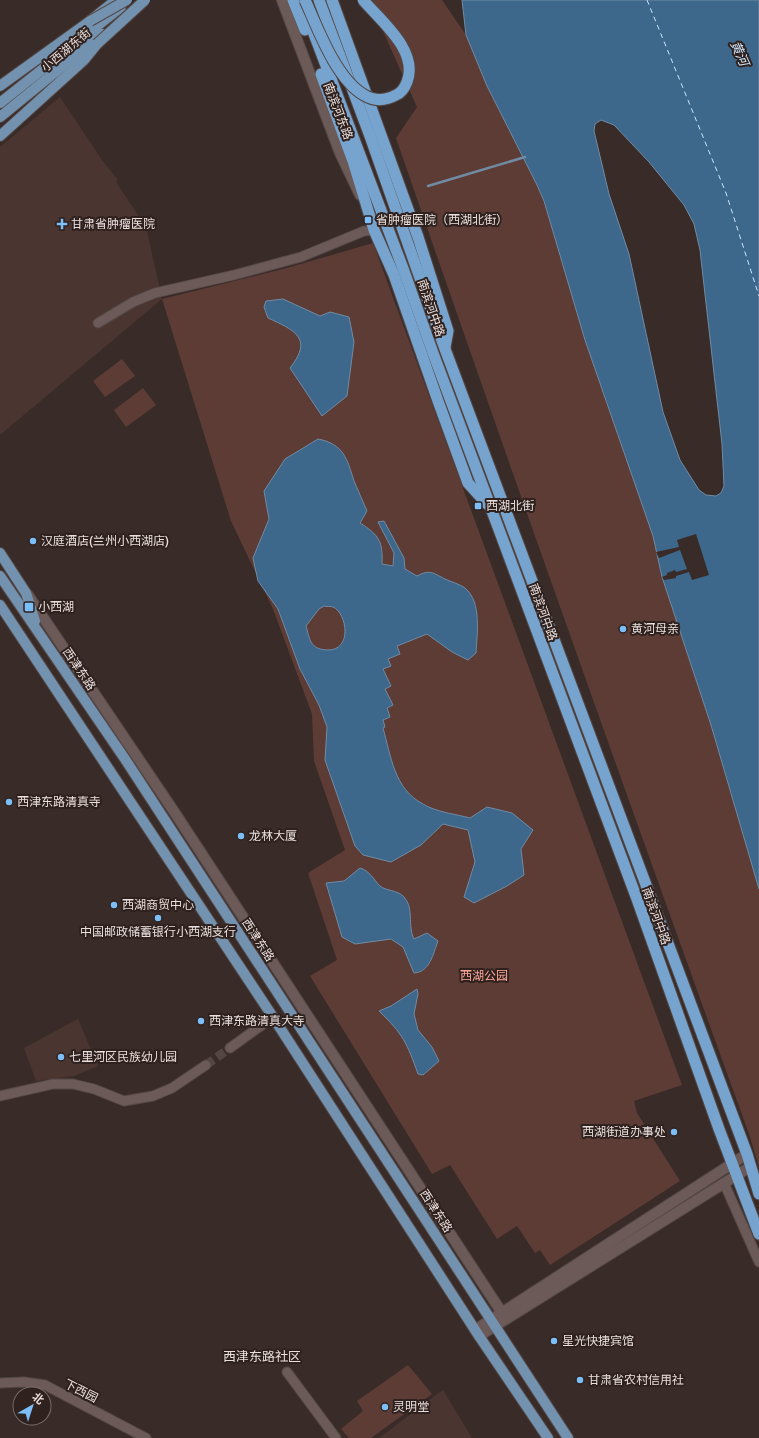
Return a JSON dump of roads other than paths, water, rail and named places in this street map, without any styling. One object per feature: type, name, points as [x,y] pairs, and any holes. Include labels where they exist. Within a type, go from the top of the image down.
[{"type":"highway","points":[[293,0],[337,122],[353,161],[374,230],[394,275],[468,483],[491,509]]},
{"type":"highway","name":"南滨河中路","points":[[301,0],[404,270],[432,353],[480,478],[545,658],[637,899],[719,1129],[759,1234]]},
{"type":"highway","points":[[305,0],[338,70],[363,95],[374,100],[386,99],[397,94],[406,86],[410,74],[410,62],[396,38],[363,0]]},
{"type":"highway","name":"南滨河中路","points":[[319,0],[370,136],[445,349],[747,1154],[759,1194]]},
{"type":"highway","points":[[332,0],[418,237],[448,331],[445,349]]},
{"type":"main road","points":[[2,96],[116,0]]},
{"type":"main road","points":[[90,21],[128,0]]},
{"type":"main road","points":[[2,96],[22,86],[128,0]]},
{"type":"main road","points":[[0,117],[144,0]]},
{"type":"main road","points":[[0,136],[84,60],[97,44],[144,0]]},
{"type":"main road","points":[[0,553],[26,593],[38,632]]},
{"type":"main road","name":"西津东路","points":[[0,576],[129,765],[568,1438]]},
{"type":"main road","points":[[0,605],[273,1017],[477,1333],[548,1438]]},
{"type":"street","name":"小西湖东街","points":[[2,96],[124,0]]},
{"type":"street","name":"小西湖东街","points":[[0,123],[126,17],[151,0]]},
{"type":"street","name":"南滨河东路","points":[[282,0],[340,153],[374,230]]},
{"type":"street","points":[[98,323],[133,302],[155,293],[301,257],[364,231],[374,230]]},
{"type":"street","name":"西津东路","points":[[26,593],[175,813],[504,1316]]},
{"type":"street","points":[[230,1048],[273,1017]]},
{"type":"street","points":[[0,1096],[53,1084],[73,1084],[94,1089],[124,1101],[153,1096],[172,1088],[206,1065]]},
{"type":"street","points":[[477,1333],[747,1154]]},
{"type":"street","points":[[504,1316],[750,1167]]},
{"type":"street","points":[[724,1183],[759,1262]]},
{"type":"street","points":[[287,1372],[336,1438]]},
{"type":"street","name":"下西园","points":[[0,1383],[24,1382],[45,1385],[146,1438]]},
{"type":"water","name":"黄河","points":[[462,0],[759,0],[759,889],[711,725],[662,577],[653,536],[585,340],[544,201],[487,86],[466,35]],"holes":[[[601,120],[614,125],[649,162],[684,205],[694,224],[700,250],[722,444],[724,486],[721,493],[716,496],[706,495],[699,490],[680,460],[663,412],[629,254],[609,194],[594,131],[595,124]]]},
{"type":"water","points":[[283,299],[320,316],[330,312],[349,317],[354,342],[347,396],[322,416],[290,368],[297,358],[300,349],[298,336],[293,331],[268,318],[264,307],[266,301]]},
{"type":"water","points":[[318,439],[327,441],[334,445],[343,454],[349,466],[367,511],[360,523],[376,535],[382,550],[382,564],[393,566],[394,553],[378,522],[384,521],[404,558],[405,569],[417,576],[428,572],[461,585],[470,594],[474,601],[477,619],[476,653],[468,660],[452,652],[427,634],[397,646],[400,654],[388,659],[391,666],[383,669],[391,686],[385,689],[393,705],[387,708],[390,717],[383,720],[385,727],[383,728],[395,771],[406,790],[413,798],[428,807],[470,818],[487,807],[512,813],[533,830],[521,849],[524,875],[507,886],[474,903],[464,897],[475,862],[468,830],[443,824],[421,845],[391,862],[363,855],[355,846],[325,760],[327,727],[319,705],[300,669],[278,609],[258,581],[253,558],[269,519],[264,491],[285,459]],"holes":[[[324,606],[333,607],[342,616],[345,631],[344,638],[341,645],[335,649],[327,650],[314,646],[306,626],[319,609]]]},
{"type":"water","points":[[360,868],[369,873],[380,886],[401,894],[407,901],[414,939],[427,933],[438,941],[430,962],[419,972],[414,973],[403,947],[391,939],[355,944],[342,937],[326,883],[344,881]]},
{"type":"water","points":[[417,989],[418,994],[414,1014],[418,1030],[432,1047],[439,1061],[423,1075],[418,1074],[411,1054],[399,1033],[379,1011],[391,1006]]},
{"type":"waterway","points":[[428,186],[525,157]]},
{"type":"tunnel","points":[[206,1065],[230,1048]]},
{"type":"place","name":"省肿瘤医院（西湖北街）","points":[[368,220]]},
{"type":"place","name":"甘肃省肿瘤医院","points":[[62,224]]},
{"type":"place","name":"西湖北街","points":[[478,506]]},
{"type":"place","name":"汉庭酒店(兰州小西湖店)","points":[[33,541]]},
{"type":"place","name":"小西湖","points":[[29,607]]},
{"type":"place","name":"黄河母亲","points":[[623,629]]},
{"type":"place","name":"西津东路清真寺","points":[[9,802]]},
{"type":"place","name":"龙林大厦","points":[[241,836]]},
{"type":"place","name":"西湖商贸中心","points":[[114,905]]},
{"type":"place","name":"中国邮政储蓄银行小西湖支行","points":[[158,918]]},
{"type":"place","name":"西津东路清真大寺","points":[[201,1021]]},
{"type":"place","name":"七里河区民族幼儿园","points":[[61,1057]]},
{"type":"place","name":"西湖街道办事处","points":[[674,1132]]},
{"type":"place","name":"星光快捷宾馆","points":[[554,1341]]},
{"type":"place","name":"甘肃省农村信用社","points":[[580,1380]]},
{"type":"place","name":"灵明堂","points":[[385,1407]]},
{"type":"district","name":"西津东路社区","points":[[262,1356]]},
{"type":"park label","name":"西湖公园","points":[[484,976]]}]
